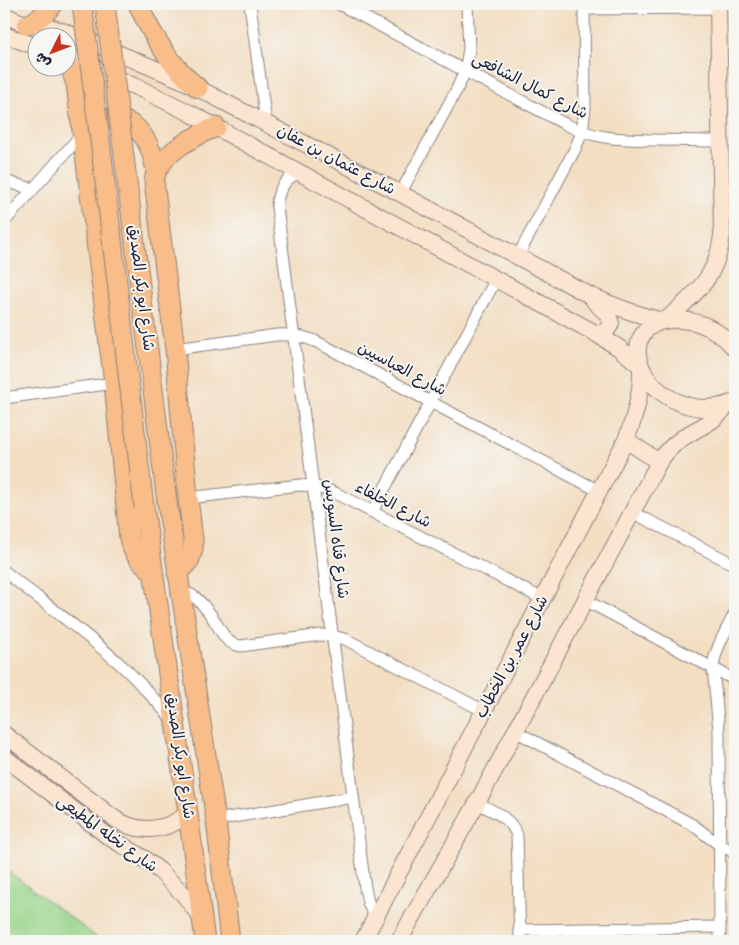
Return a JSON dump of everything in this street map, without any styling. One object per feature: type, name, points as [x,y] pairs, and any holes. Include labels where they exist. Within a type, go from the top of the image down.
[{"type":"main road","points":[[27,25],[40,18],[53,4]]},
{"type":"main road","name":"شارع ابو بكر الصديق","points":[[82,4],[102,150],[152,571],[205,941]]},
{"type":"main road","name":"شارع ابو بكر الصديق","points":[[105,4],[167,502],[216,820],[230,941]]},
{"type":"main road","points":[[138,4],[150,29],[162,47],[178,69],[198,88]]},
{"type":"main road","points":[[74,78],[114,383],[129,538],[135,554],[152,571]]},
{"type":"main road","name":"شارع ابو بكر الصديق","points":[[82,134],[91,125],[102,120],[126,121],[137,128],[147,143],[152,154],[156,172],[154,185],[175,349],[193,544],[187,563],[177,573]]},
{"type":"main road","points":[[156,172],[162,163],[186,142],[216,126]]},
{"type":"street","points":[[250,4],[266,124]]},
{"type":"street","name":"شارع كمال الشافعى","points":[[339,4],[354,8],[465,71],[571,127],[593,136],[612,139],[721,141]]},
{"type":"street","points":[[400,194],[465,71],[469,49],[467,4]]},
{"type":"street","points":[[518,256],[575,149],[582,132],[585,108],[584,6],[718,6],[722,235],[718,257],[702,286],[665,320]]},
{"type":"street","name":"شارع عثمان بن عفان","points":[[4,15],[27,25],[47,26],[78,37],[198,88],[582,291],[618,308],[640,315],[665,320],[687,320],[707,326],[724,337],[735,349]]},
{"type":"street","points":[[4,35],[28,43]]},
{"type":"street","name":"شارع عثمان بن عفان","points":[[78,61],[144,90],[216,126],[595,333],[619,348],[641,366]]},
{"type":"street","points":[[4,222],[82,134]]},
{"type":"street","name":"شارع قناه السويس","points":[[300,172],[289,179],[283,186],[277,203],[366,897],[375,918]]},
{"type":"street","points":[[4,181],[33,189]]},
{"type":"street","points":[[372,512],[496,279]]},
{"type":"street","points":[[582,291],[606,313],[611,321],[607,330],[602,333],[595,333]]},
{"type":"street","name":"شارع عمر بن الخطاب","points":[[363,941],[626,440],[637,404],[641,376],[638,354],[639,341],[646,330],[657,322],[665,320]]},
{"type":"street","name":"شارع العباسيين","points":[[175,349],[277,335],[294,335],[306,338],[317,342],[599,491]]},
{"type":"street","points":[[641,366],[645,375],[654,386],[678,402],[699,408],[713,408],[733,402]]},
{"type":"street","points":[[4,398],[114,383]]},
{"type":"street","points":[[399,941],[477,803],[659,462],[674,444],[684,436],[710,422],[733,402]]},
{"type":"street","points":[[626,440],[659,462]]},
{"type":"street","name":"شارع الخلفاء","points":[[188,498],[294,486],[313,486],[330,491],[543,599]]},
{"type":"street","points":[[632,512],[735,565]]},
{"type":"street","points":[[4,571],[93,640],[122,666],[175,722]]},
{"type":"street","points":[[181,593],[190,594],[202,604],[224,637],[234,644],[241,646],[321,635],[345,639],[484,711]]},
{"type":"street","points":[[585,600],[735,680]]},
{"type":"street","points":[[720,941],[719,730],[713,668],[718,646],[735,613]]},
{"type":"street","points":[[515,731],[694,825],[714,842],[735,853]]},
{"type":"street","name":"شارع نخله المطيعى","points":[[4,734],[115,818],[126,824],[144,829],[162,828],[174,823],[188,813]]},
{"type":"street","name":"شارع نخله المطيعى","points":[[4,757],[109,837],[154,866],[171,880],[202,919]]},
{"type":"street","points":[[216,820],[353,797]]},
{"type":"street","points":[[477,803],[506,818],[517,835],[520,936],[720,927]]},
{"type":"green space","points":[[4,868],[102,941],[4,941]]}]
